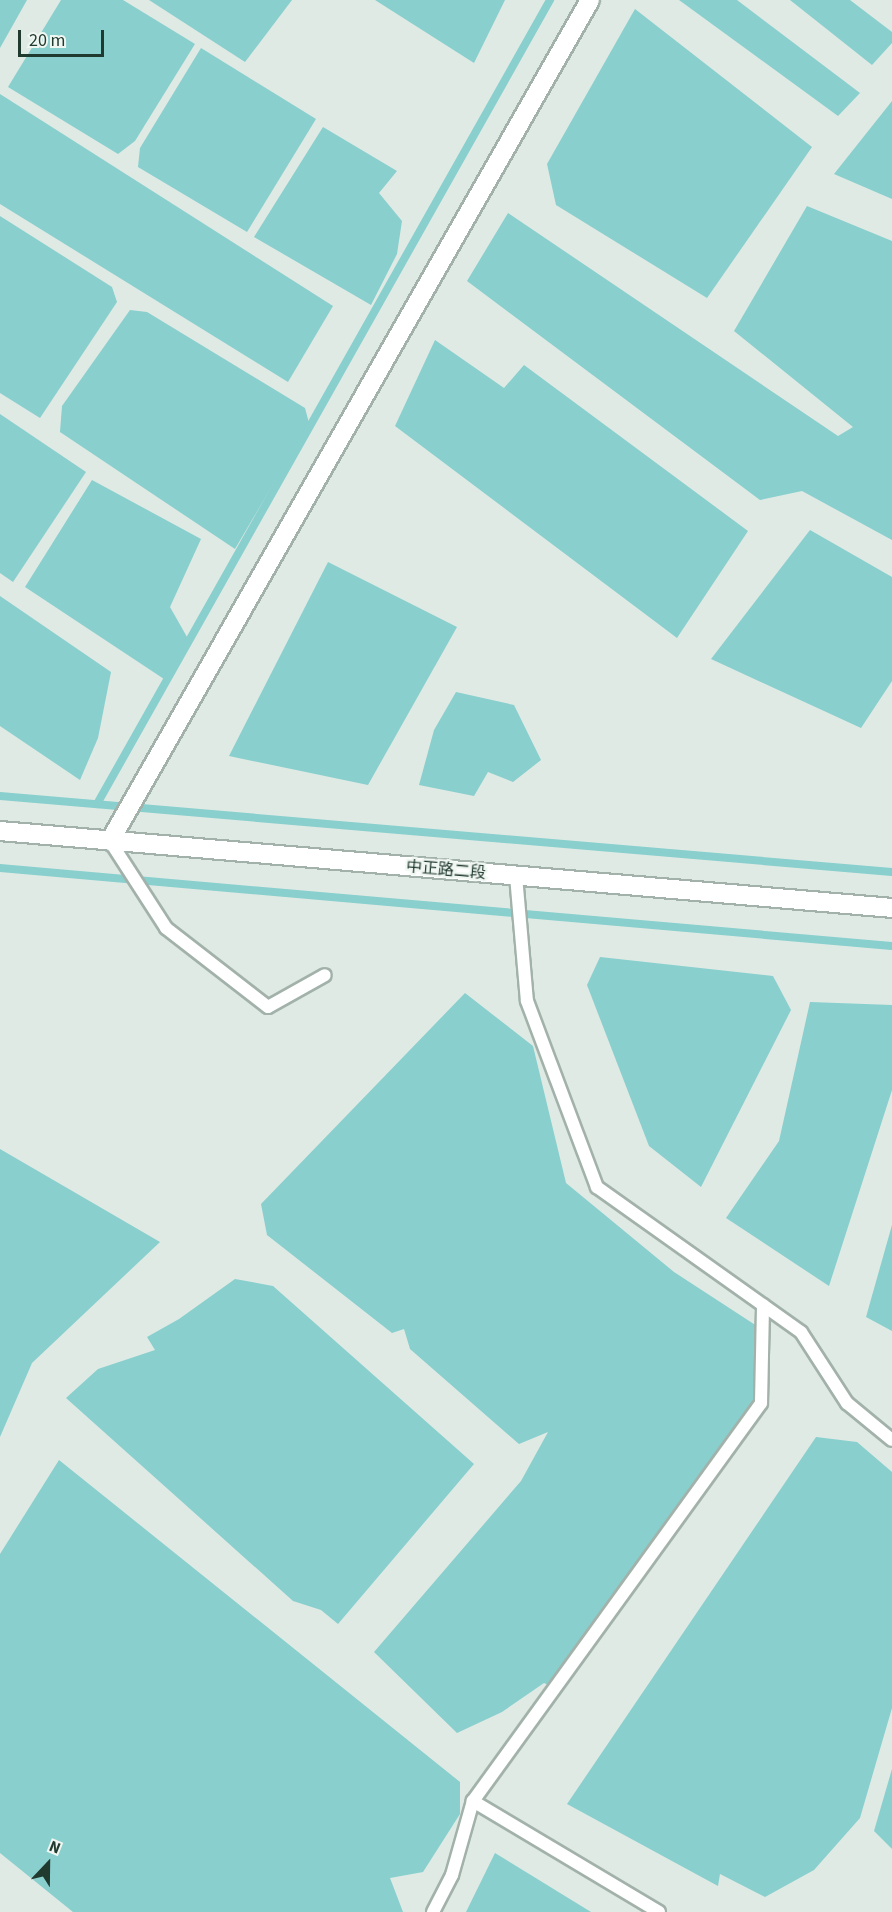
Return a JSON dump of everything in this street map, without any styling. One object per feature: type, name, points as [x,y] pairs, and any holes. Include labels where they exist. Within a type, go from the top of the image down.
[{"type":"street","points":[[110,841],[590,0]]},
{"type":"street","name":"中正路二段","points":[[0,831],[892,908]]},
{"type":"lane","points":[[110,841],[166,928],[268,1007],[325,975]]},
{"type":"lane","points":[[516,876],[526,1001],[597,1187],[801,1332],[847,1403],[892,1440]]},
{"type":"lane","points":[[433,1912],[452,1875],[473,1801],[761,1403],[763,1305]]},
{"type":"lane","points":[[473,1801],[659,1912]]},
{"type":"water","points":[[0,0],[27,0],[0,48]]},
{"type":"water","points":[[61,0],[123,0],[195,44],[135,141],[118,154],[8,87]]},
{"type":"water","points":[[149,0],[292,0],[245,62]]},
{"type":"water","points":[[375,0],[505,0],[474,63]]},
{"type":"water","points":[[679,0],[737,0],[860,93],[838,116]]},
{"type":"water","points":[[790,0],[850,0],[892,32],[892,43],[872,65]]},
{"type":"water","points":[[635,9],[812,147],[707,298],[556,205],[547,164]]},
{"type":"water","points":[[201,48],[316,119],[247,232],[138,167],[140,148]]},
{"type":"water","points":[[0,94],[333,306],[288,382],[0,204]]},
{"type":"water","points":[[892,101],[892,199],[834,174]]},
{"type":"water","points":[[323,127],[397,171],[379,193],[402,221],[397,254],[371,305],[254,237]]},
{"type":"water","points":[[807,206],[892,241],[892,540],[802,491],[760,500],[467,281],[508,213],[838,436],[853,427],[734,331]]},
{"type":"water","points":[[0,216],[112,287],[117,302],[40,418],[0,393]]},
{"type":"water","points":[[130,310],[147,312],[305,408],[309,423],[235,549],[60,432],[62,406]]},
{"type":"water","points":[[435,340],[504,388],[524,365],[748,531],[677,638],[395,426]]},
{"type":"water","points":[[0,414],[86,472],[13,582],[0,573]]},
{"type":"water","points":[[92,480],[201,539],[170,607],[191,644],[164,679],[25,587]]},
{"type":"water","points":[[810,530],[892,577],[892,681],[861,728],[711,659]]},
{"type":"water","points":[[328,562],[457,627],[368,785],[229,756]]},
{"type":"water","points":[[0,596],[111,672],[98,738],[80,780],[0,726]]},
{"type":"water","points":[[456,692],[514,705],[541,760],[513,782],[488,772],[474,796],[419,785],[434,730]]},
{"type":"water","points":[[600,957],[773,976],[791,1010],[701,1187],[649,1146],[587,985]]},
{"type":"water","points":[[465,993],[533,1046],[566,1183],[674,1272],[763,1330],[763,1401],[561,1691],[544,1683],[502,1712],[457,1733],[374,1652],[521,1481],[548,1432],[519,1444],[410,1349],[404,1329],[392,1333],[267,1235],[261,1204]]},
{"type":"water","points":[[810,1002],[892,1005],[892,1090],[829,1286],[726,1218],[779,1141]]},
{"type":"water","points":[[0,1149],[160,1242],[32,1363],[0,1437]]},
{"type":"water","points":[[892,1225],[892,1331],[866,1317]]},
{"type":"water","points":[[235,1279],[273,1286],[474,1464],[338,1624],[321,1610],[293,1601],[66,1398],[98,1369],[155,1350],[147,1337],[179,1319]]},
{"type":"water","points":[[816,1437],[857,1442],[892,1472],[892,1708],[860,1818],[814,1870],[765,1897],[720,1874],[718,1886],[567,1804]]},
{"type":"water","points":[[59,1460],[460,1782],[460,1814],[423,1872],[390,1878],[403,1912],[73,1912],[0,1853],[0,1554]]},
{"type":"water","points":[[892,1769],[892,1849],[874,1831]]},
{"type":"water","points":[[495,1853],[591,1912],[466,1912]]},
{"type":"waterway","points":[[97,804],[550,0]]},
{"type":"waterway","points":[[0,796],[892,872]]},
{"type":"waterway","points":[[0,868],[892,946]]}]
